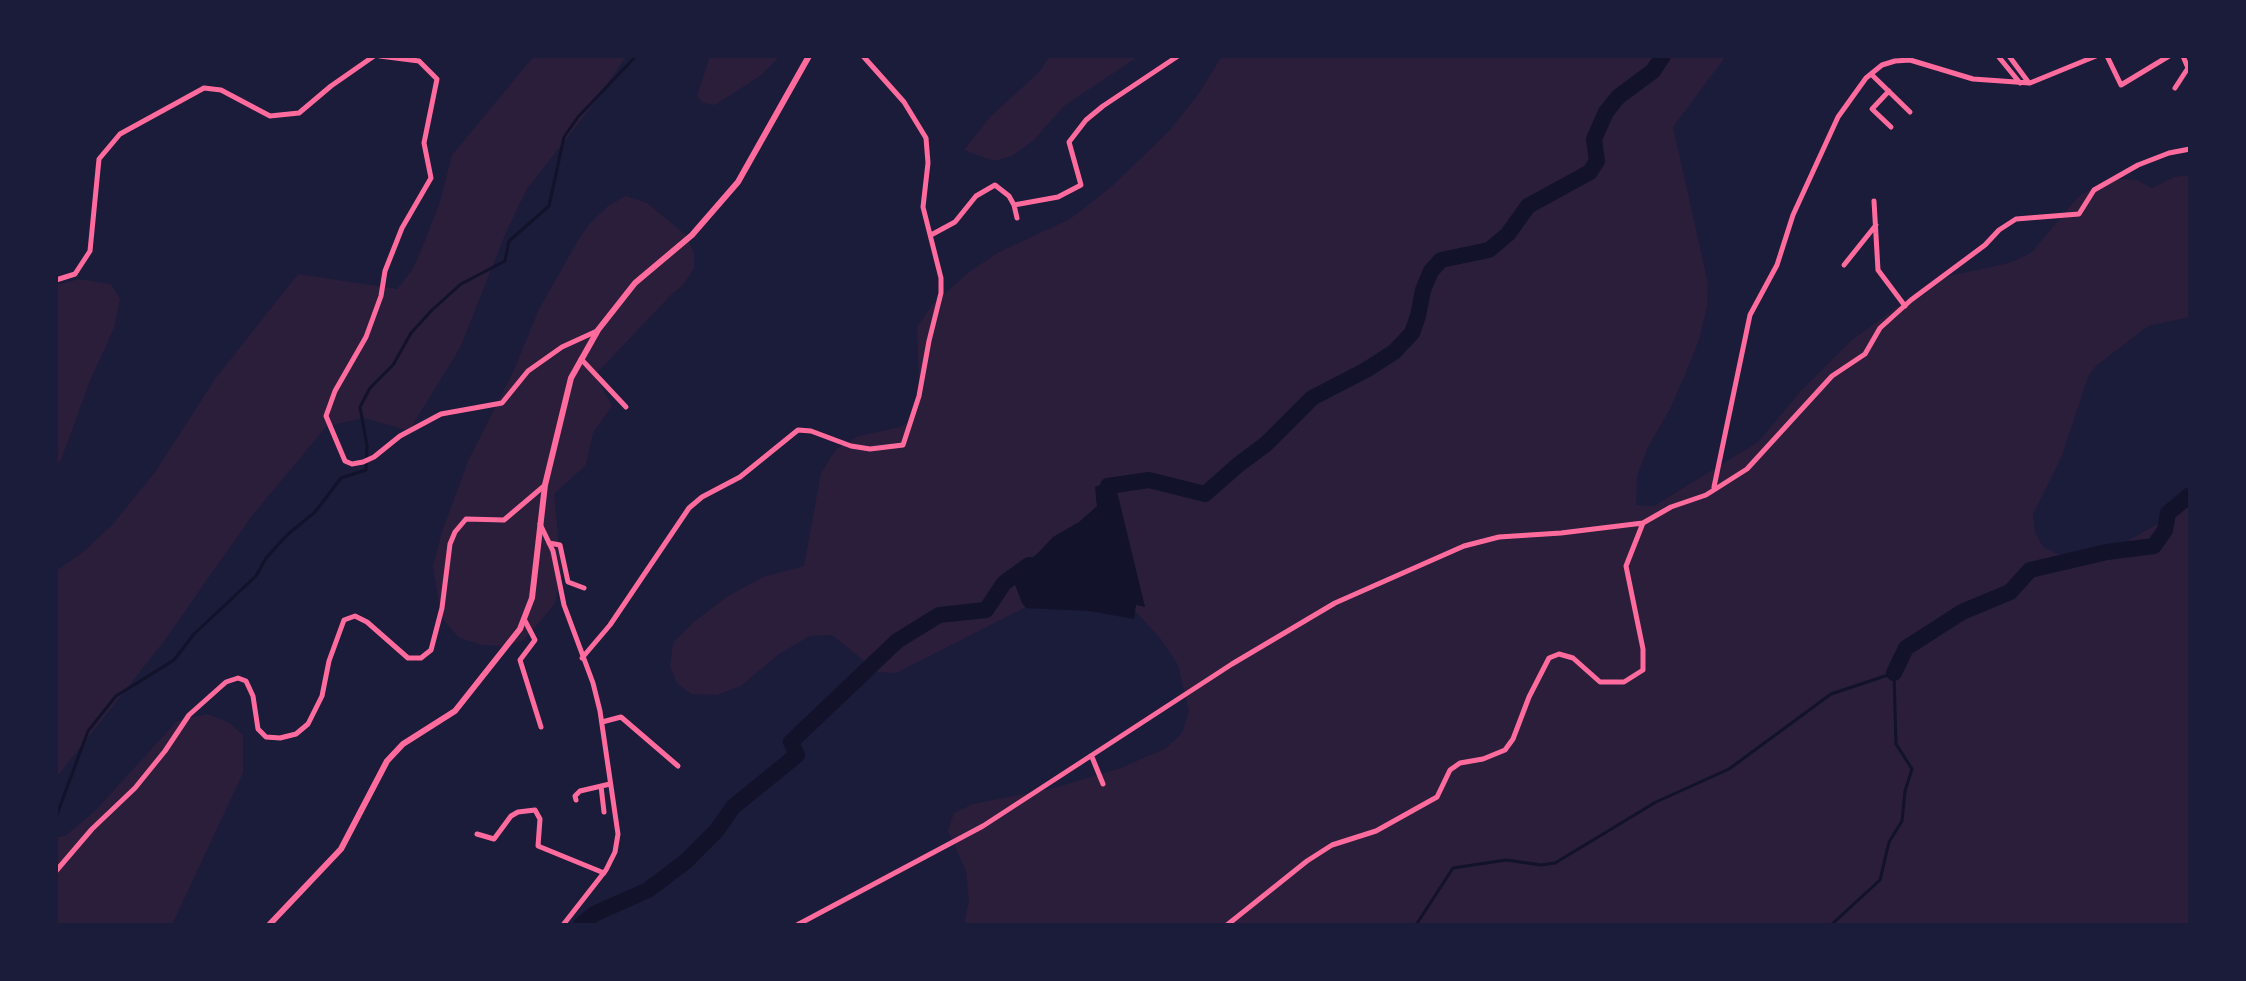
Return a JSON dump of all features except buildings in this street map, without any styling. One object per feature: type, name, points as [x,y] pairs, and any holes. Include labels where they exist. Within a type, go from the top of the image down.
[{"type":"street","points":[[56,280],[75,274],[90,251],[99,159],[120,134],[204,88],[221,90],[270,116],[299,113],[331,86],[377,56],[419,61],[437,79],[424,143],[431,178],[402,228],[385,271],[381,296],[366,337],[335,391],[326,416],[345,461],[352,464],[373,458],[400,436],[441,414],[502,403],[528,371],[562,347],[598,330]]},
{"type":"street","points":[[269,925],[341,849],[387,761],[403,744],[455,711],[497,662],[520,629],[532,598],[545,485],[571,378],[598,330],[635,283],[692,235],[738,182],[809,56]]},
{"type":"street","points":[[582,658],[610,625],[689,508],[702,497],[740,477],[798,430],[870,449],[903,445],[919,396],[941,293],[941,278],[923,207],[928,163],[926,138],[904,102],[863,56]]},
{"type":"street","points":[[1014,205],[1058,197],[1081,185],[1069,142],[1086,120],[1103,106],[1178,56]]},
{"type":"street","points":[[1998,56],[2021,84]]},
{"type":"street","points":[[2009,56],[2030,83]]},
{"type":"street","points":[[1714,488],[1750,315],[1777,265],[1793,215],[1838,117],[1871,74],[1897,58],[1973,79],[2021,84],[2096,56]]},
{"type":"street","points":[[2107,56],[2121,85],[2169,56]]},
{"type":"street","points":[[2175,88],[2188,68],[2183,56]]},
{"type":"street","points":[[1871,74],[1910,112]]},
{"type":"street","points":[[1889,91],[1872,109],[1891,127]]},
{"type":"street","points":[[797,925],[983,826],[1268,642],[1335,603],[1464,546],[1499,537],[1643,523],[1671,507],[1706,495],[1747,469],[1832,376],[1865,354],[1880,328],[1985,245],[1999,230],[2016,219],[2079,214],[2094,190],[2138,165],[2190,149]]},
{"type":"street","points":[[931,235],[955,222],[976,196],[995,185],[1009,196],[1017,218]]},
{"type":"street","points":[[1874,201],[1878,270],[1905,306]]},
{"type":"street","points":[[1844,265],[1876,225]]},
{"type":"street","points":[[581,359],[626,407]]},
{"type":"street","points":[[56,871],[92,829],[135,788],[189,715],[226,682],[238,678],[246,681],[253,696],[258,729],[266,737],[280,738],[296,734],[308,724],[322,696],[329,661],[344,620],[355,616],[367,622],[408,658],[421,658],[431,650],[442,608],[450,544],[455,532],[466,519],[504,520],[545,485]]},
{"type":"street","points":[[540,523],[549,543],[564,605],[593,683],[618,834],[615,852],[604,873],[563,925]]},
{"type":"street","points":[[1227,925],[1307,861],[1332,845],[1376,831],[1437,797],[1450,770],[1460,763],[1483,759],[1505,750],[1513,739],[1529,697],[1549,658],[1559,654],[1573,658],[1600,682],[1624,682],[1643,670],[1643,649],[1626,566],[1643,523]]},
{"type":"street","points":[[549,543],[560,545],[568,582],[584,588]]},
{"type":"street","points":[[524,619],[535,640],[520,660],[541,727]]},
{"type":"street","points":[[601,722],[621,717],[678,766]]},
{"type":"street","points":[[1092,757],[1103,784]]},
{"type":"street","points":[[576,800],[575,796],[580,791],[610,784]]},
{"type":"street","points":[[601,786],[604,812]]},
{"type":"street","points":[[477,834],[494,839],[511,816],[535,810],[540,819],[538,846],[604,873]]},
{"type":"shaded area","points":[[534,56],[626,56],[596,101],[527,189],[507,230],[460,348],[409,431],[364,418],[327,426],[251,517],[165,640],[56,778],[56,571],[83,552],[112,525],[155,472],[215,379],[298,274],[397,289],[412,270],[422,248],[440,202],[452,155]]},
{"type":"shaded area","points":[[710,56],[780,56],[760,76],[715,105],[703,103],[697,96]]},
{"type":"shaded area","points":[[1050,56],[1139,56],[1064,106],[1034,140],[1012,156],[994,161],[964,150],[990,117],[1040,71]]},
{"type":"shaded area","points":[[1222,56],[1726,56],[1673,127],[1708,283],[1707,307],[1699,340],[1685,375],[1648,447],[1637,476],[1636,505],[1654,506],[1758,442],[1800,392],[1852,340],[1922,289],[1945,277],[2009,263],[2031,253],[2079,196],[2111,178],[2137,180],[2152,188],[2174,177],[2190,175],[2190,317],[2148,326],[2096,366],[2088,377],[2061,458],[2033,514],[2035,532],[2043,547],[2060,555],[2090,555],[2119,546],[2190,505],[2190,925],[964,925],[969,901],[966,871],[948,831],[954,813],[973,804],[1054,788],[1121,768],[1166,748],[1182,733],[1189,711],[1178,665],[1160,638],[1136,612],[1114,598],[1026,607],[896,673],[878,672],[832,635],[810,636],[779,654],[741,686],[717,695],[691,694],[677,683],[670,666],[673,643],[695,621],[728,596],[763,577],[804,566],[821,473],[836,449],[859,436],[900,427],[914,419],[919,387],[917,327],[932,305],[969,272],[999,252],[1070,219],[1111,187],[1169,131],[1197,96]]},
{"type":"shaded area","points":[[626,196],[647,203],[686,235],[694,254],[694,269],[682,286],[595,375],[612,406],[593,433],[586,465],[554,494],[562,575],[554,605],[524,640],[506,646],[482,645],[459,638],[441,617],[433,566],[468,461],[514,370],[539,309],[577,242],[589,224],[609,205]]},
{"type":"shaded area","points":[[79,279],[111,284],[120,299],[114,328],[90,381],[61,460],[56,465],[56,285]]},
{"type":"shaded area","points":[[1114,479],[1145,607],[1136,605],[1134,619],[1089,611],[1026,608],[1011,574],[1053,537],[1079,522],[1097,506],[1095,487]]},
{"type":"shaded area","points":[[207,714],[230,723],[243,735],[243,773],[172,925],[56,925],[56,835],[65,836],[95,811],[177,721]]},
{"type":"waterway","points":[[56,817],[88,731],[116,696],[174,660],[194,634],[256,576],[266,558],[287,535],[315,512],[341,478],[366,470],[367,446],[360,407],[370,388],[393,365],[411,333],[432,310],[461,284],[505,261],[509,241],[549,206],[564,137],[578,117],[636,56]]},
{"type":"waterway","points":[[1104,498],[1108,486],[1149,480],[1205,494],[1266,444],[1312,398],[1394,352],[1412,333],[1431,271],[1441,260],[1489,250],[1508,234],[1528,206],[1590,172],[1597,161],[1594,139],[1606,112],[1618,97],[1653,71],[1663,56]]},
{"type":"waterway","points":[[1894,673],[1906,648],[1962,612],[2010,592],[2030,570],[2107,552],[2154,546],[2165,530],[2168,513],[2190,495]]},
{"type":"waterway","points":[[581,925],[594,914],[648,890],[685,862],[717,830],[733,807],[797,755],[791,742],[897,641],[939,615],[986,610],[1004,583],[1029,565]]},
{"type":"waterway","points":[[1416,925],[1453,868],[1506,860],[1541,865],[1555,863],[1656,802],[1729,769],[1831,694],[1894,673],[1896,744],[1912,769],[1905,791],[1902,821],[1889,842],[1880,880],[1831,925]]}]
